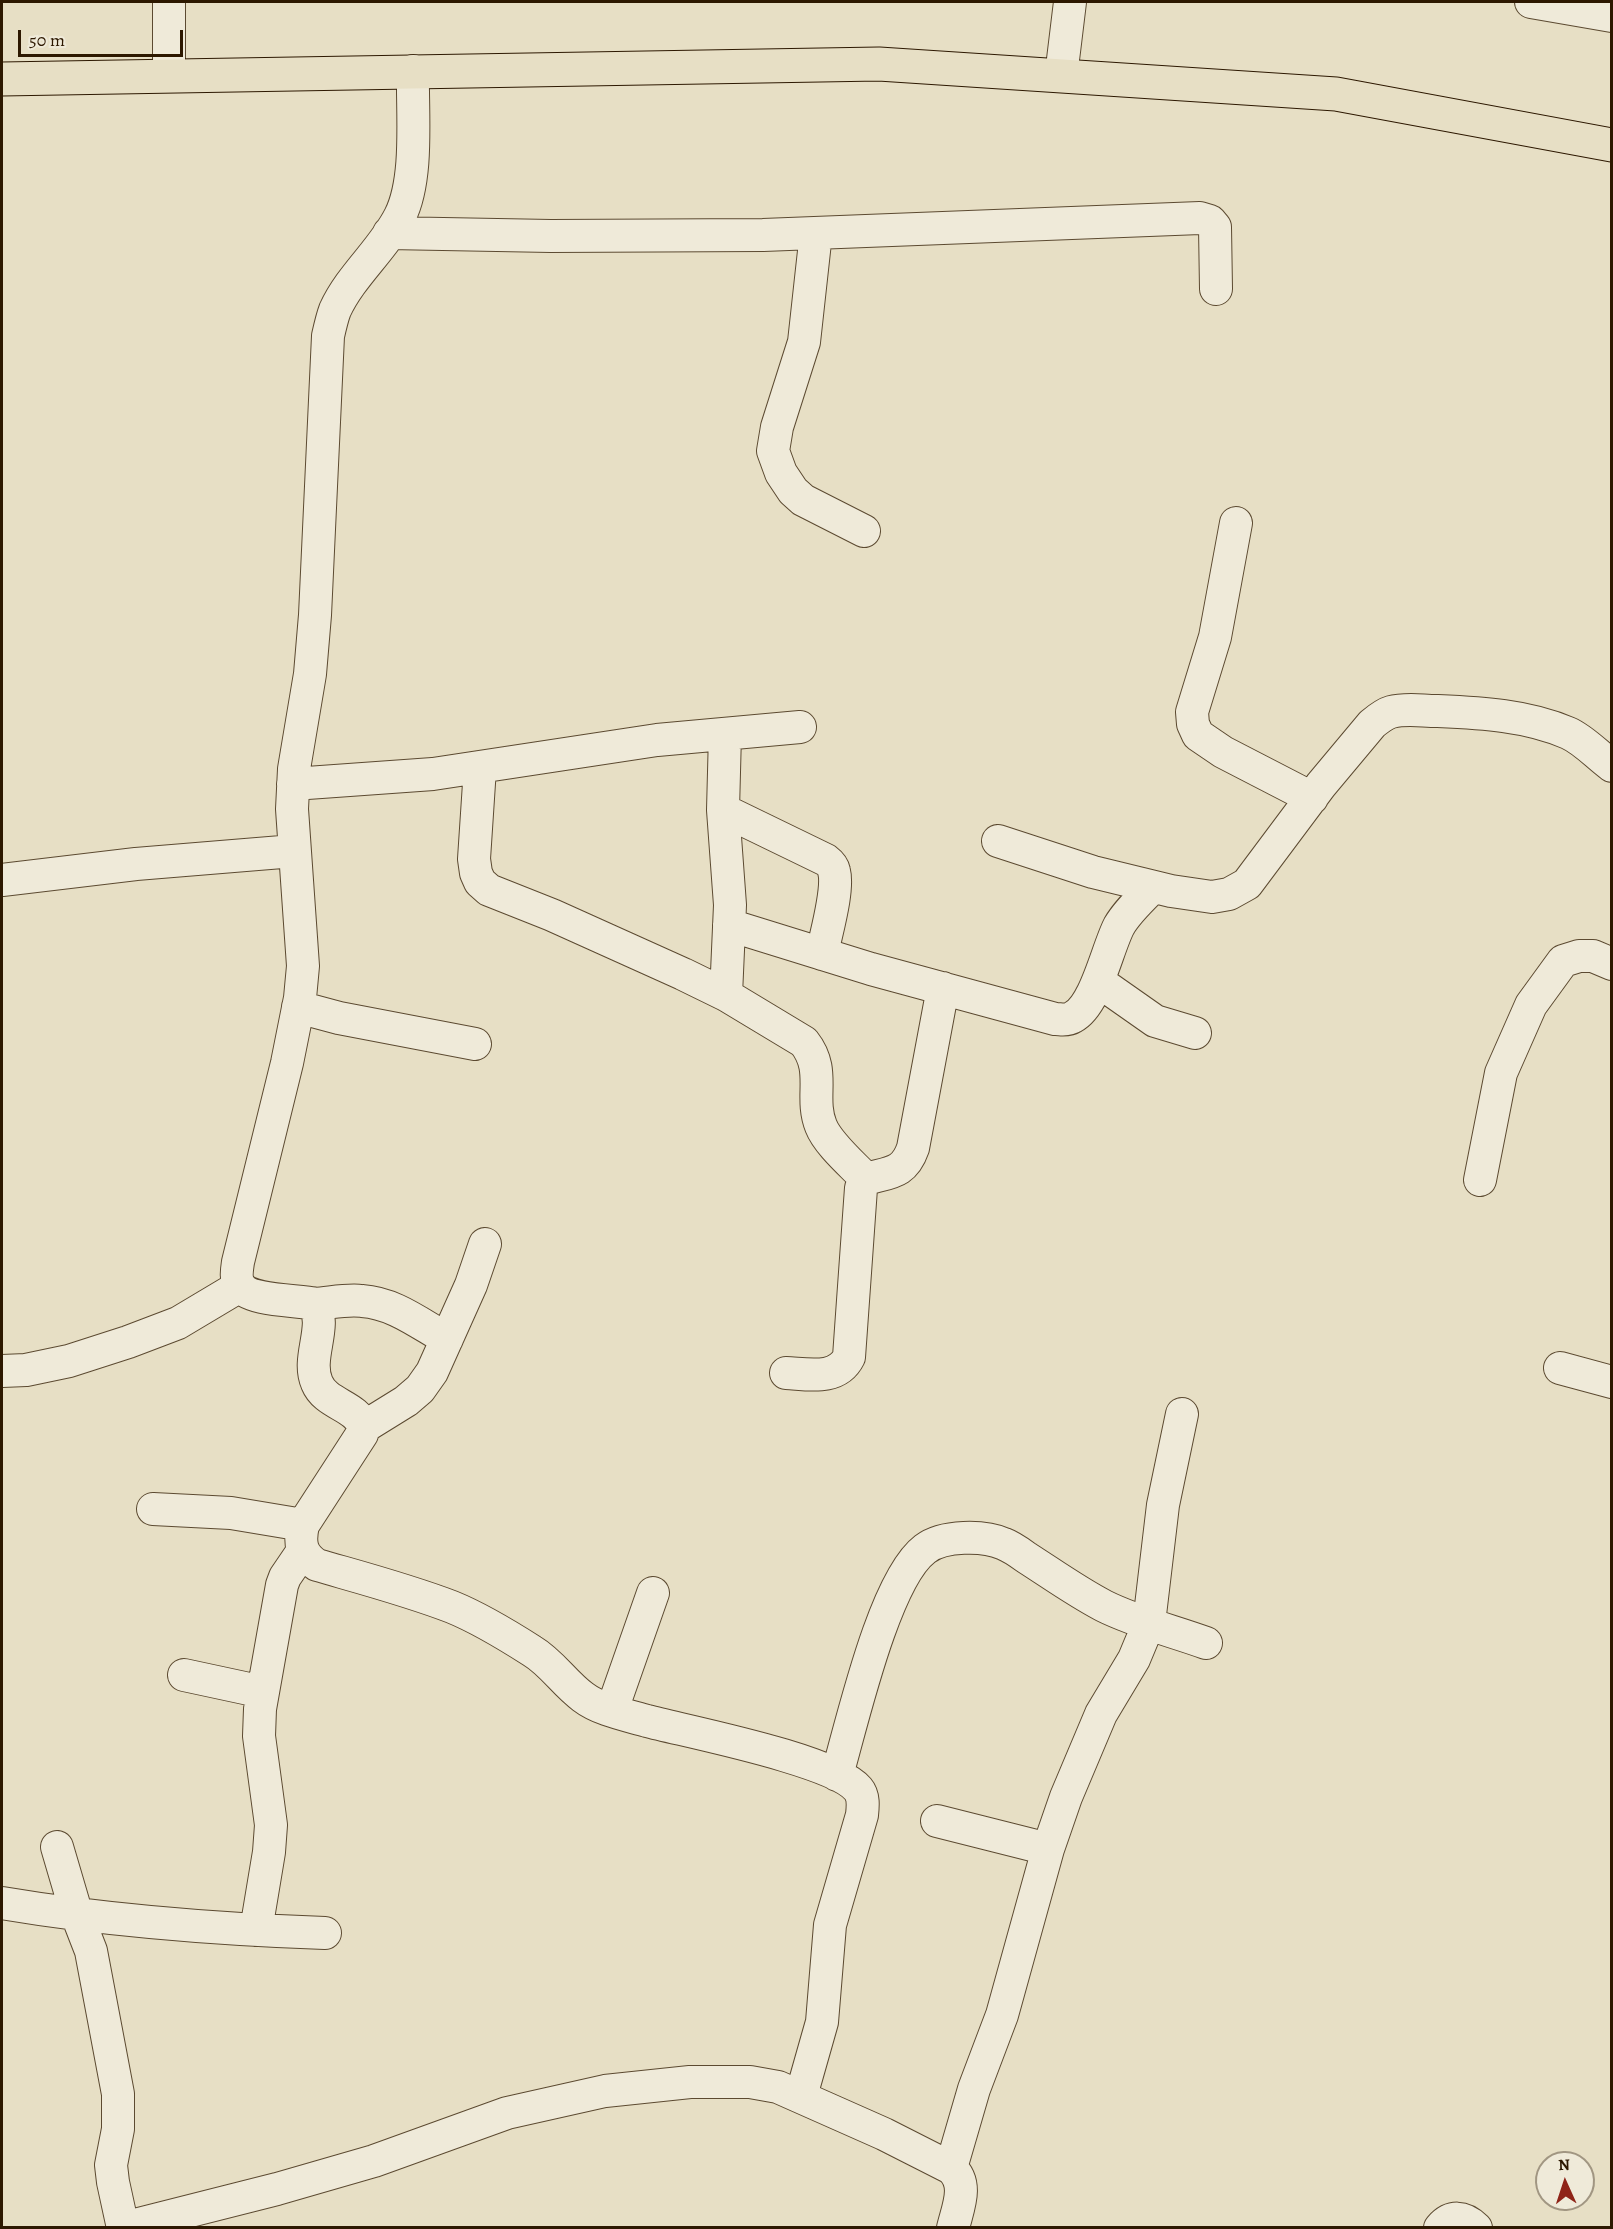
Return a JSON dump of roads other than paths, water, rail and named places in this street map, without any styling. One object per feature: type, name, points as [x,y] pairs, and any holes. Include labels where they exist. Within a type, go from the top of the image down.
[{"type":"main road","points":[[2,79],[879,64],[1336,94],[1611,145]]},
{"type":"street","points":[[169,2],[169,75]]},
{"type":"street","points":[[1061,76],[1070,2]]},
{"type":"street","points":[[1531,2],[1611,16]]},
{"type":"street","points":[[413,71],[412,171],[408,196],[400,217],[342,295],[334,312],[328,336],[314,627],[310,674],[293,784],[292,809],[303,966],[298,1007],[287,1062],[238,1262],[237,1275],[240,1286],[247,1292],[263,1297],[315,1304],[359,1300],[379,1303],[395,1309],[447,1339]]},
{"type":"street","points":[[389,232],[551,236],[816,233],[1200,218],[1210,221],[1215,227],[1216,289]]},
{"type":"street","points":[[816,233],[804,342],[777,427],[773,451],[781,473],[804,500],[864,531]]},
{"type":"street","points":[[1236,523],[1215,637],[1192,712],[1193,724],[1198,735],[1223,752],[1312,798]]},
{"type":"street","points":[[998,841],[1093,872],[1152,887],[1212,897],[1229,894],[1247,884],[1372,724],[1382,716],[1393,712],[1407,710],[1482,714],[1514,718],[1552,727],[1577,738],[1611,766]]},
{"type":"street","points":[[293,784],[433,774],[657,740],[800,727]]},
{"type":"street","points":[[725,734],[723,810],[729,886],[726,995]]},
{"type":"street","points":[[480,768],[474,859],[480,882],[489,890],[552,915],[726,995],[804,1042],[813,1053],[817,1069],[817,1111],[822,1128],[866,1179]]},
{"type":"street","points":[[723,810],[826,860],[832,866],[835,874],[834,891],[822,954]]},
{"type":"street","points":[[2,880],[136,864],[294,850]]},
{"type":"street","points":[[729,925],[822,954],[1055,1019],[1067,1020],[1083,1008],[1098,981],[1119,926],[1152,887]]},
{"type":"street","points":[[1480,1180],[1501,1073],[1531,1005],[1563,961],[1579,956],[1593,956],[1611,964]]},
{"type":"street","points":[[1098,981],[1155,1021],[1195,1033]]},
{"type":"street","points":[[786,1372],[822,1374],[837,1371],[845,1366],[849,1358],[858,1203],[861,1188],[866,1179],[901,1168],[909,1161],[943,988]]},
{"type":"street","points":[[298,1007],[339,1018],[475,1044]]},
{"type":"street","points":[[364,1427],[406,1401],[420,1389],[432,1372],[471,1285],[485,1244]]},
{"type":"street","points":[[2,1371],[26,1370],[69,1361],[129,1342],[178,1323],[240,1286]]},
{"type":"street","points":[[256,1930],[269,1852],[271,1825],[259,1736],[263,1692],[282,1585],[303,1538],[364,1427],[361,1419],[325,1395],[317,1385],[314,1371],[320,1319],[315,1304]]},
{"type":"street","points":[[1560,1368],[1611,1382]]},
{"type":"street","points":[[951,2168],[974,2089],[1002,2015],[1048,1850],[1066,1797],[1101,1714],[1134,1659],[1149,1623],[1163,1505],[1182,1414]]},
{"type":"street","points":[[153,1509],[231,1513],[303,1538]]},
{"type":"street","points":[[303,1538],[309,1560],[317,1565],[414,1593],[454,1608],[532,1651],[547,1662],[583,1697],[612,1710],[774,1752],[818,1766],[849,1781],[859,1790],[863,1800],[862,1815],[830,1925],[822,2022],[801,2096]]},
{"type":"street","points":[[837,1775],[867,1671],[891,1602],[908,1567],[925,1548],[967,1538],[984,1538],[1005,1544],[1104,1606],[1206,1643]]},
{"type":"street","points":[[612,1710],[653,1593]]},
{"type":"street","points":[[184,1675],[263,1692]]},
{"type":"street","points":[[937,1821],[1048,1850]]},
{"type":"street","points":[[57,1847],[77,1915],[91,1951],[118,2094],[118,2129],[111,2165],[112,2182],[123,2228],[277,2189],[374,2161],[507,2113],[605,2091],[680,2083],[750,2082],[778,2087],[801,2096],[951,2168],[959,2175],[962,2187],[953,2228]]},
{"type":"street","points":[[2,1903],[77,1915],[211,1928],[325,1933]]},
{"type":"street","points":[[1440,2228],[1449,2219],[1461,2218],[1476,2228]]}]
